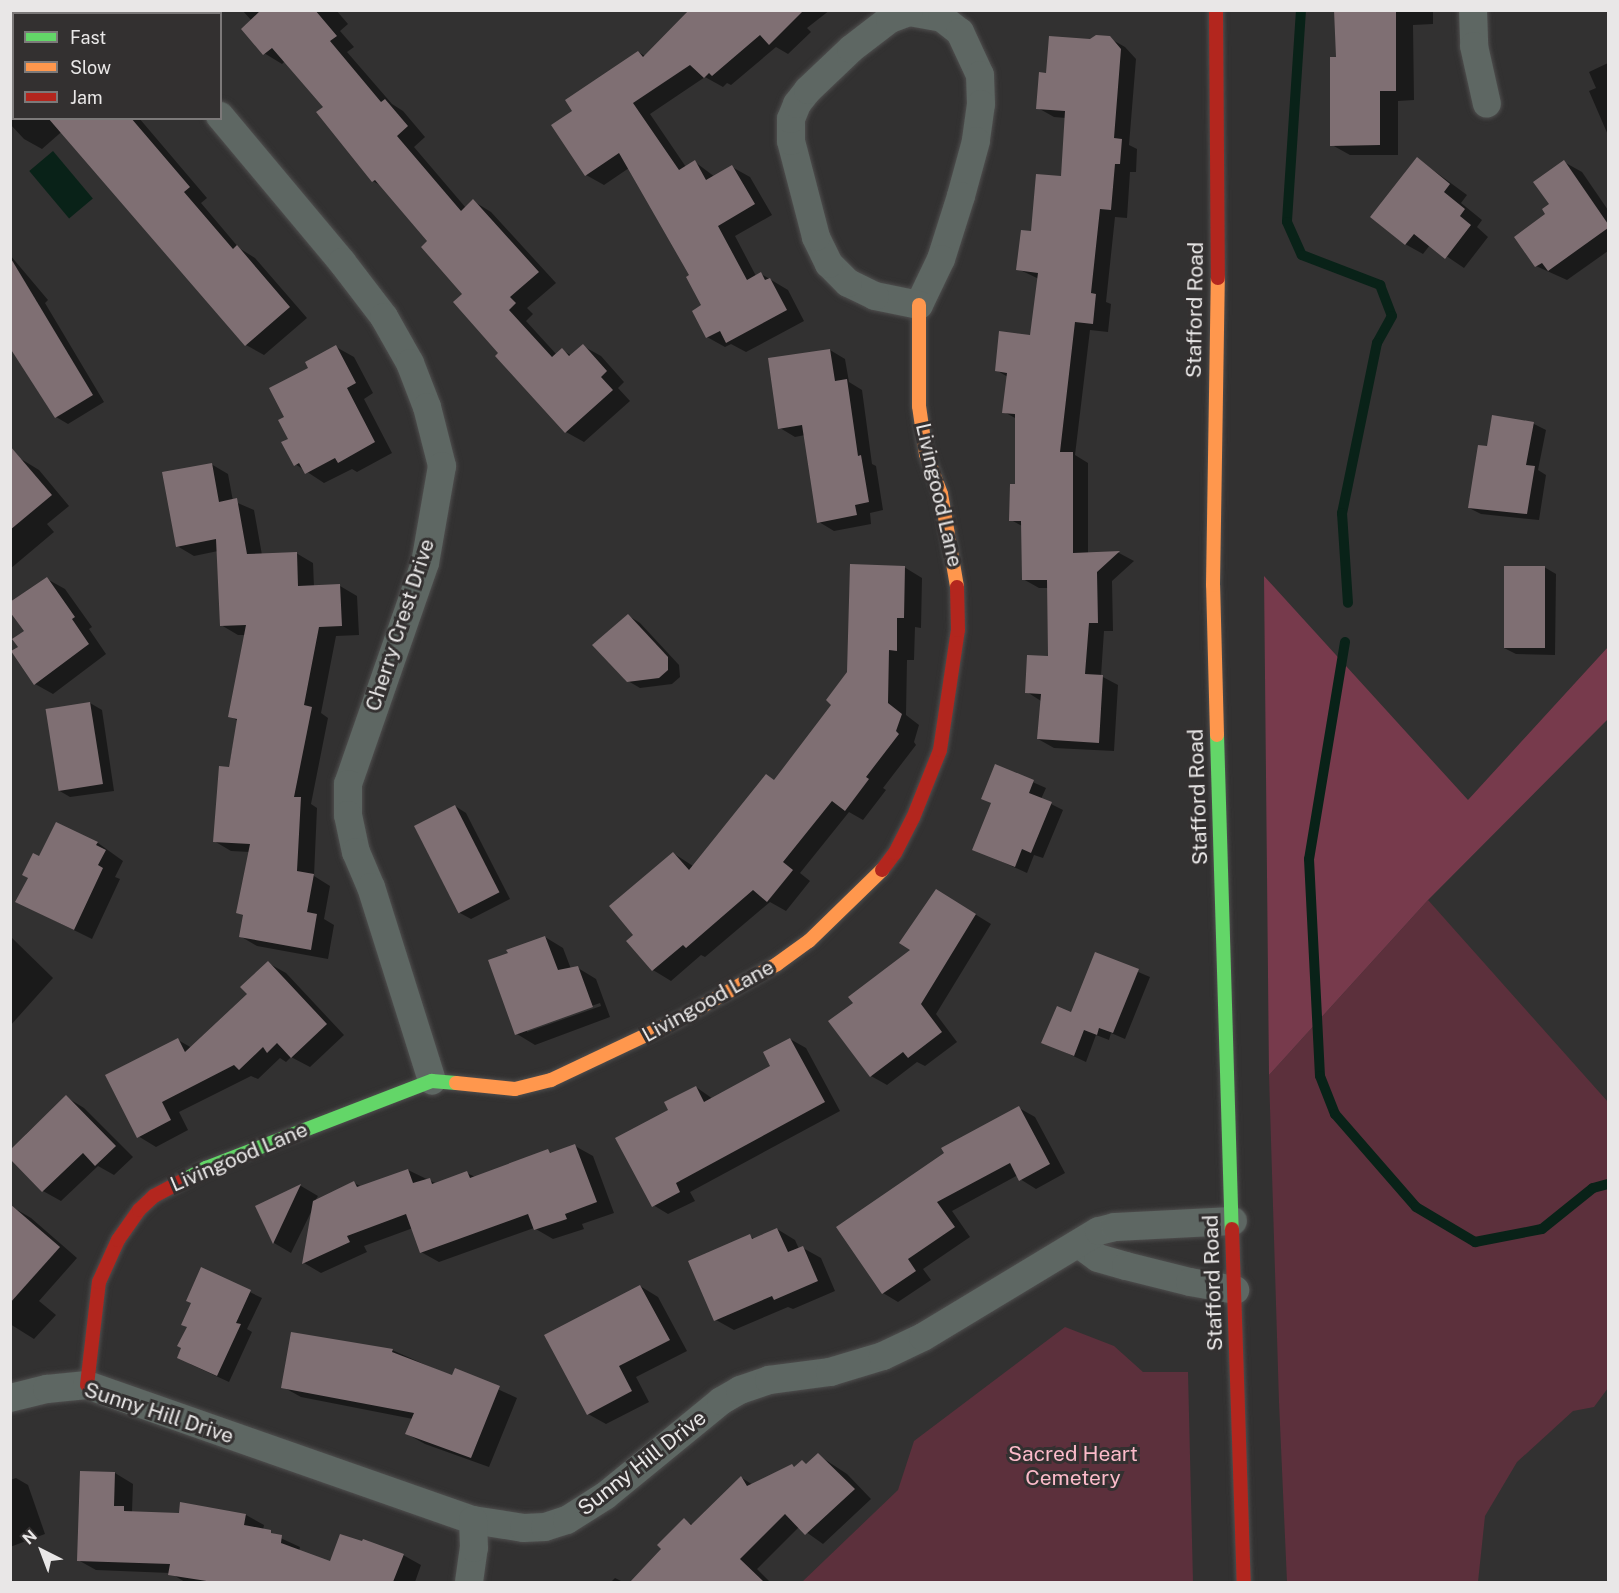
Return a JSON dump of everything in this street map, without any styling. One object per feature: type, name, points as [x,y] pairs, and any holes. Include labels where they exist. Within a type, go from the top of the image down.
[{"type":"street","name":"Stafford Road","points":[[1216,10],[1218,251],[1213,585],[1226,1073],[1244,1582]]},
{"type":"street","points":[[1473,10],[1474,46],[1488,104]]},
{"type":"street","name":"Livingood Lane","points":[[87,1384],[99,1282],[118,1240],[139,1210],[154,1196],[206,1168],[432,1081],[515,1089],[551,1080],[676,1022],[777,964],[809,941],[876,879],[895,853],[913,819],[940,750],[958,630],[957,579],[941,494],[926,454],[920,406],[919,304],[941,259],[964,185],[976,141],[981,104],[980,75],[960,32],[942,18],[909,12],[890,19],[866,37],[808,90],[797,104],[791,118],[791,141],[816,237],[829,264],[848,284],[875,296],[919,304]]},
{"type":"street","name":"Cherry Crest Drive","points":[[222,118],[342,262],[384,317],[410,363],[428,407],[442,466],[425,563],[348,784],[348,815],[356,852],[371,887],[432,1081]]},
{"type":"street","name":"Sunny Hill Drive","points":[[10,1398],[47,1389],[87,1384],[473,1520],[524,1528],[545,1527],[567,1520],[605,1496],[721,1401],[740,1390],[769,1380],[830,1372],[883,1356],[923,1337],[1080,1245],[1099,1231],[1115,1227],[1233,1221]]},
{"type":"street","points":[[1080,1245],[1098,1258],[1190,1282],[1235,1290]]},
{"type":"street","points":[[469,1582],[474,1548],[473,1520]]},
{"type":"green space","points":[[1428,900],[1608,1102],[1608,1388],[1594,1407],[1573,1411],[1517,1462],[1485,1516],[1478,1582],[1287,1582],[1269,1075]]},
{"type":"green space","name":"Sacred Heart Cemetery","points":[[1065,1327],[1114,1346],[1143,1372],[1188,1372],[1193,1582],[802,1582],[898,1490],[914,1441]]},
{"type":"shaded area","points":[[53,151],[93,198],[69,218],[29,171]]},
{"type":"shaded area","points":[[1264,576],[1468,800],[1608,647],[1608,719],[1428,900],[1269,1075]]},
{"type":"building","points":[[261,10],[315,10],[337,36],[330,41],[381,102],[385,99],[408,126],[397,136],[461,211],[473,199],[539,272],[510,297],[516,303],[509,310],[552,357],[562,348],[569,356],[583,344],[607,371],[601,377],[613,390],[565,433],[495,356],[498,353],[453,302],[462,294],[421,247],[427,241],[375,180],[372,182],[316,112],[323,107],[272,48],[263,55],[241,29]]},
{"type":"building","points":[[689,10],[804,10],[769,45],[760,35],[712,76],[709,73],[704,78],[690,65],[633,103],[679,170],[695,160],[706,180],[732,165],[755,204],[718,226],[747,280],[761,272],[765,280],[770,278],[787,310],[726,343],[720,331],[706,338],[692,311],[701,305],[686,277],[689,275],[619,153],[585,176],[551,125],[572,111],[565,100],[638,51],[643,57]]},
{"type":"building","points":[[1334,10],[1396,10],[1396,91],[1380,91],[1380,145],[1330,146],[1330,57],[1336,57]]},
{"type":"building","points":[[1096,35],[1110,36],[1121,49],[1114,138],[1122,139],[1120,164],[1115,164],[1111,210],[1100,209],[1091,293],[1096,294],[1093,324],[1075,322],[1060,452],[1073,452],[1073,553],[1120,551],[1097,572],[1098,623],[1089,623],[1085,674],[1103,675],[1099,743],[1037,739],[1041,694],[1025,693],[1027,655],[1048,656],[1047,580],[1022,580],[1021,521],[1009,521],[1010,484],[1015,484],[1015,414],[1002,413],[1007,373],[995,371],[999,331],[1030,335],[1038,273],[1016,270],[1021,230],[1031,231],[1036,174],[1061,176],[1065,111],[1036,109],[1039,72],[1046,73],[1049,36],[1090,39]]},
{"type":"building","points":[[50,120],[133,120],[190,187],[184,192],[233,249],[237,245],[290,307],[245,346]]},
{"type":"building","points":[[1417,157],[1450,184],[1444,192],[1465,209],[1460,216],[1471,225],[1445,259],[1414,234],[1405,245],[1370,217]]},
{"type":"building","points":[[1564,160],[1608,224],[1608,228],[1548,271],[1542,263],[1535,267],[1514,237],[1545,214],[1542,209],[1549,204],[1533,182]]},
{"type":"building","points":[[10,257],[93,395],[55,418],[10,348]]},
{"type":"building","points":[[336,345],[356,383],[347,388],[375,442],[338,463],[335,458],[305,474],[299,463],[294,466],[281,442],[288,439],[278,420],[284,417],[269,388],[308,368],[305,362]]},
{"type":"building","points":[[830,349],[835,381],[847,379],[858,456],[861,455],[869,502],[855,505],[857,515],[817,523],[802,425],[778,429],[768,358]]},
{"type":"building","points":[[1492,415],[1534,422],[1526,465],[1535,466],[1527,514],[1468,508],[1478,445],[1487,446]]},
{"type":"building","points":[[10,446],[52,495],[10,530]]},
{"type":"building","points":[[212,463],[219,502],[237,498],[247,554],[297,552],[298,586],[340,584],[342,626],[319,627],[304,705],[312,707],[294,797],[301,797],[297,871],[314,874],[307,912],[317,914],[311,950],[239,937],[243,915],[236,913],[250,844],[213,842],[219,766],[229,767],[237,719],[228,717],[246,625],[220,626],[216,539],[176,547],[162,472]]},
{"type":"building","points":[[850,564],[905,566],[904,618],[897,618],[897,651],[889,650],[888,703],[902,714],[896,731],[899,734],[866,777],[869,779],[845,811],[832,801],[783,862],[793,870],[767,902],[753,890],[686,948],[683,945],[652,971],[626,941],[633,935],[609,906],[673,852],[689,870],[766,774],[774,780],[831,705],[826,700],[847,672]]},
{"type":"building","points":[[1504,566],[1545,566],[1545,648],[1504,648]]},
{"type":"building","points":[[47,577],[75,617],[72,619],[89,644],[34,685],[11,651],[18,647],[12,639],[24,631],[10,612],[10,602]]},
{"type":"building","points":[[628,614],[668,657],[668,670],[659,678],[627,682],[592,645]]},
{"type":"building","points":[[90,702],[103,784],[59,791],[46,709]]},
{"type":"building","points":[[995,764],[1034,780],[1029,793],[1052,802],[1031,853],[1022,849],[1015,867],[972,850],[991,803],[981,799]]},
{"type":"building","points":[[455,805],[499,892],[459,913],[414,826]]},
{"type":"building","points":[[56,822],[98,842],[96,845],[106,850],[98,865],[103,868],[74,930],[15,902],[28,878],[22,875],[33,853],[39,856]]},
{"type":"building","points":[[936,889],[976,914],[921,1004],[942,1032],[908,1058],[903,1052],[870,1077],[828,1021],[853,1003],[848,997],[910,950],[899,943]]},
{"type":"building","points":[[545,936],[558,970],[578,966],[593,1007],[515,1035],[488,960],[508,953],[506,950]]},
{"type":"building","points":[[1095,952],[1139,969],[1113,1033],[1099,1028],[1097,1035],[1084,1030],[1074,1056],[1041,1043],[1057,1006],[1071,1012]]},
{"type":"building","points":[[268,961],[327,1024],[291,1058],[277,1043],[267,1053],[263,1047],[239,1070],[234,1065],[162,1102],[171,1120],[137,1138],[105,1075],[178,1038],[185,1052],[247,994],[240,987]]},
{"type":"building","points":[[790,1038],[825,1102],[676,1183],[680,1192],[652,1207],[615,1138],[668,1110],[664,1102],[696,1086],[704,1102],[770,1066],[763,1052]]},
{"type":"building","points":[[66,1095],[116,1146],[95,1166],[83,1153],[42,1192],[10,1159],[10,1150]]},
{"type":"building","points":[[1019,1106],[1050,1164],[1019,1181],[1010,1163],[937,1202],[955,1227],[908,1259],[916,1271],[882,1294],[836,1227],[944,1153],[941,1148]]},
{"type":"building","points":[[575,1144],[597,1202],[565,1214],[567,1219],[534,1230],[528,1214],[420,1253],[406,1214],[347,1236],[350,1242],[302,1264],[313,1201],[354,1181],[357,1187],[408,1169],[413,1183],[430,1178],[432,1184],[467,1171],[470,1178],[548,1149],[550,1153]]},
{"type":"building","points":[[301,1184],[273,1244],[255,1206]]},
{"type":"building","points":[[10,1204],[60,1247],[10,1303]]},
{"type":"building","points":[[777,1228],[788,1252],[803,1246],[818,1281],[774,1300],[772,1296],[714,1321],[688,1261],[750,1234],[752,1239]]},
{"type":"building","points":[[201,1267],[251,1290],[236,1323],[241,1324],[217,1376],[177,1358],[181,1348],[177,1346],[187,1327],[181,1325],[191,1303],[186,1301]]},
{"type":"building","points":[[640,1285],[670,1340],[619,1366],[632,1391],[587,1415],[544,1335]]},
{"type":"building","points":[[291,1332],[393,1349],[392,1352],[452,1375],[455,1368],[500,1386],[471,1458],[405,1434],[414,1413],[281,1388]]},
{"type":"building","points":[[818,1453],[855,1489],[805,1535],[785,1514],[740,1559],[764,1582],[630,1582],[661,1549],[657,1545],[684,1518],[691,1525],[741,1476],[747,1486],[792,1464],[794,1467],[802,1460],[806,1464]]},
{"type":"building","points":[[80,1471],[115,1472],[114,1506],[124,1506],[124,1511],[179,1513],[180,1502],[246,1514],[244,1525],[271,1530],[271,1533],[282,1535],[281,1543],[330,1561],[340,1534],[362,1541],[363,1539],[404,1554],[393,1582],[213,1582],[168,1575],[170,1564],[77,1561]]},
{"type":"waterway","points":[[1301,10],[1287,222],[1302,255],[1380,285],[1392,316],[1377,343],[1342,513],[1348,603]]},
{"type":"waterway","points":[[1345,642],[1309,859],[1320,1076],[1335,1114],[1416,1207],[1475,1242],[1542,1229],[1593,1188],[1608,1184]]},
{"type":"traffic: fast","points":[[1217,735],[1232,1229]]},
{"type":"traffic: fast","points":[[184,1180],[206,1168],[432,1081],[456,1083]]},
{"type":"traffic: slow","points":[[1217,735],[1213,585],[1218,278]]},
{"type":"traffic: slow","points":[[919,305],[919,406],[926,454],[941,494],[957,587]]},
{"type":"traffic: slow","points":[[456,1083],[515,1089],[551,1080],[676,1021],[777,964],[809,941],[882,870]]},
{"type":"traffic: jam","points":[[1216,10],[1218,278]]},
{"type":"traffic: jam","points":[[882,870],[895,853],[913,818],[940,750],[958,630],[957,587]]},
{"type":"traffic: jam","points":[[87,1385],[99,1282],[118,1240],[139,1210],[154,1196],[184,1180]]},
{"type":"traffic: jam","points":[[1232,1229],[1244,1582]]}]
